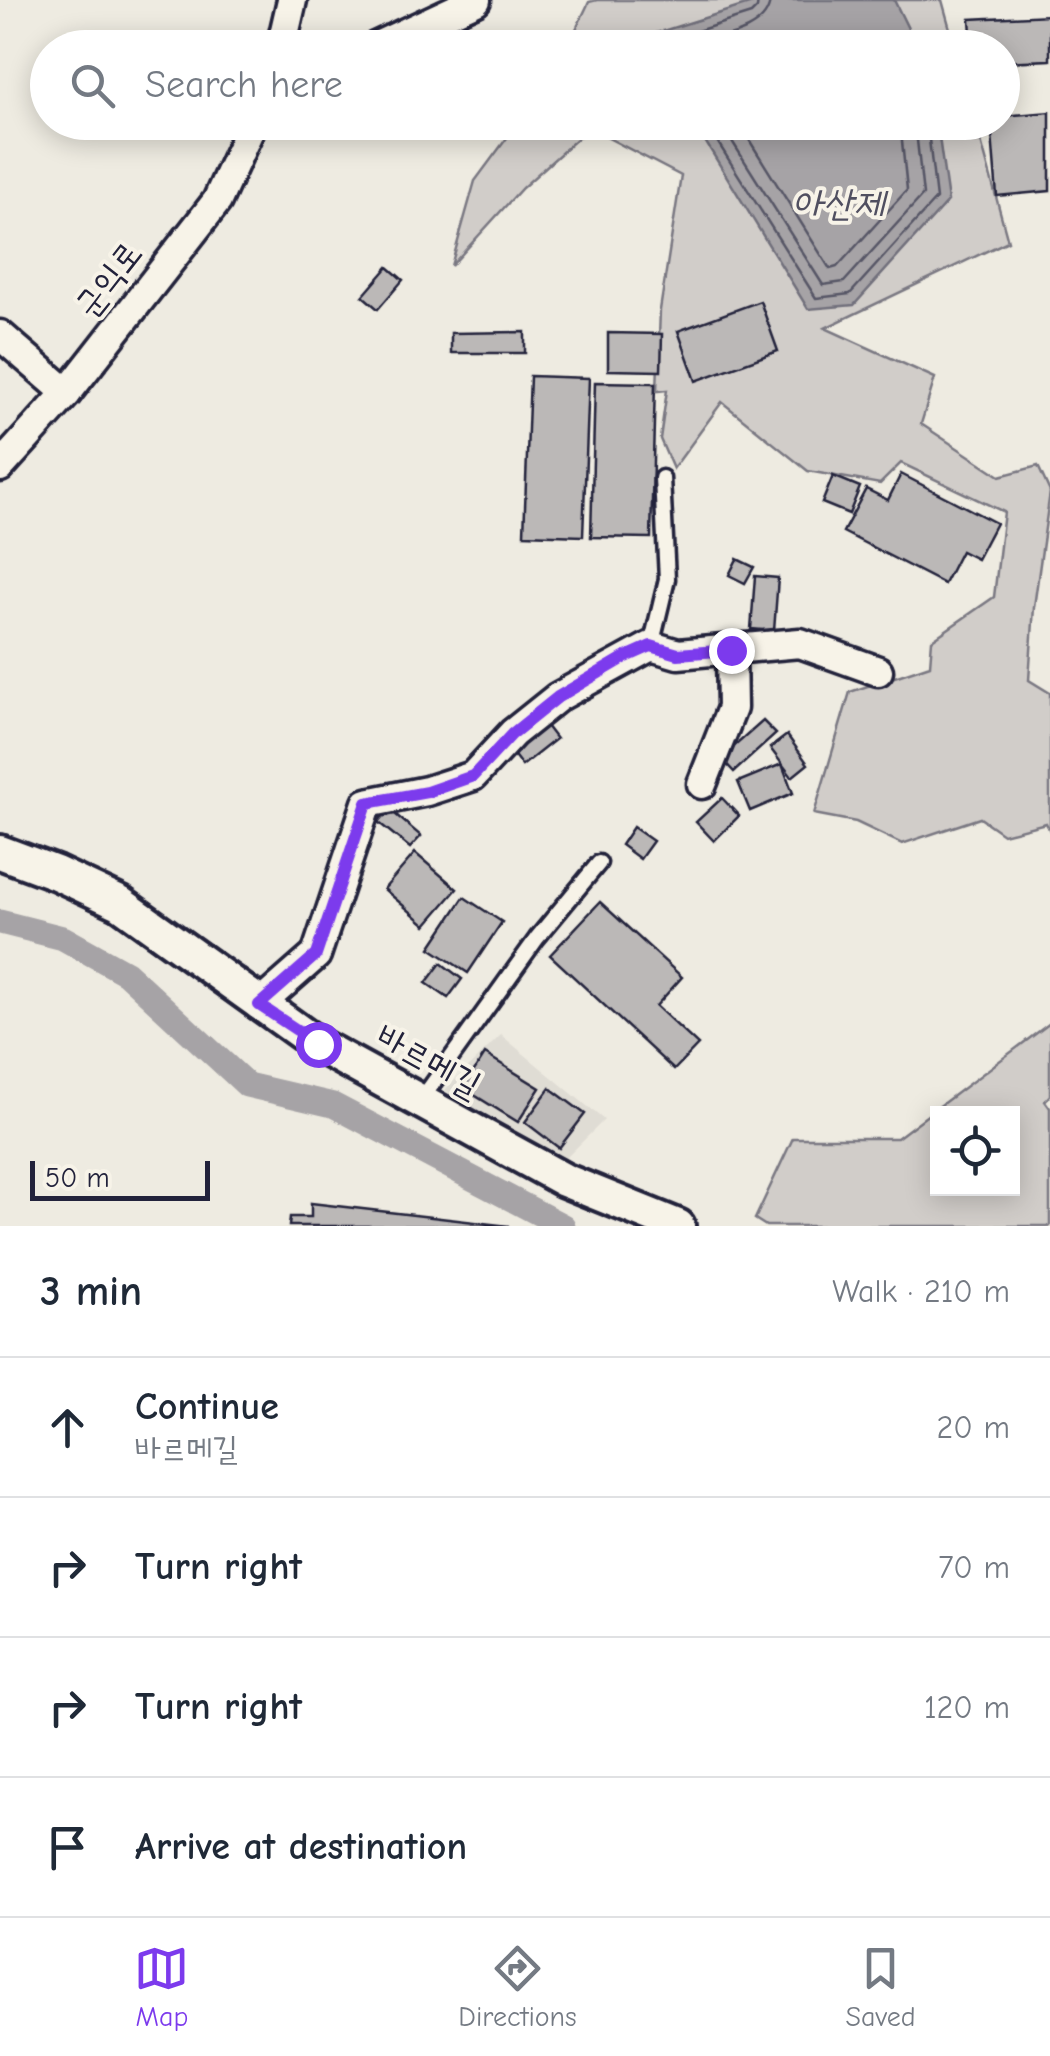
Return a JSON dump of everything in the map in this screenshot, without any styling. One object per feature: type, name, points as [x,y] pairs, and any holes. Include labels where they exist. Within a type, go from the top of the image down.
[{"type":"street","points":[[285,30],[292,0]]},
{"type":"street","points":[[412,30],[476,0]]},
{"type":"street","name":"군익로","points":[[0,467],[66,393],[218,200],[245,140]]},
{"type":"street","points":[[0,335],[66,393]]},
{"type":"street","points":[[259,1005],[316,955],[367,803],[427,792],[473,776],[512,734],[558,697],[624,658],[651,646],[678,654],[800,643],[878,671]]},
{"type":"street","points":[[702,784],[732,708],[731,650]]},
{"type":"street","name":"바르메길","points":[[0,852],[56,872],[120,903],[318,1044],[564,1180],[678,1226]]},
{"type":"lane","points":[[651,646],[667,579],[662,478]]},
{"type":"lane","points":[[420,1100],[537,938],[598,863]]},
{"type":"shaded area","points":[[942,0],[950,30],[576,30],[589,2]]},
{"type":"shaded area","points":[[505,140],[576,140],[522,188],[451,266],[475,181]]},
{"type":"shaded area","points":[[612,140],[981,140],[1008,241],[825,328],[935,378],[921,424],[1000,476],[1038,466],[1050,492],[1034,607],[1029,680],[1050,693],[1050,831],[1046,823],[1003,834],[980,818],[902,844],[856,822],[814,814],[850,692],[930,665],[932,640],[994,597],[1004,512],[901,463],[880,484],[808,471],[722,402],[673,469],[660,439],[667,390],[657,391],[660,310],[681,176]]},
{"type":"shaded area","points":[[1050,1023],[1050,1095],[1045,1101],[1050,1108],[1050,1226],[766,1226],[755,1219],[793,1138],[897,1138],[930,1113],[930,1196],[1020,1196],[1020,1106],[940,1106]]},
{"type":"shaded area","points":[[501,1035],[604,1120],[559,1165],[445,1090]]},
{"type":"water","points":[[762,0],[894,0],[909,30],[666,30]]},
{"type":"water","name":"아산제","points":[[704,140],[939,140],[948,201],[854,305],[808,309]]},
{"type":"building","points":[[1050,15],[1050,60],[1020,61],[1020,30],[971,30],[970,19]]},
{"type":"building","points":[[1050,112],[1050,191],[997,196],[992,140],[1020,140],[1020,114]]},
{"type":"building","points":[[388,267],[403,280],[378,309],[363,296]]},
{"type":"building","points":[[760,301],[778,351],[696,381],[678,331]]},
{"type":"building","points":[[525,332],[525,353],[451,353],[451,333]]},
{"type":"building","points":[[608,333],[662,334],[661,371],[608,370]]},
{"type":"building","points":[[530,376],[589,378],[583,536],[524,534]]},
{"type":"building","points":[[595,382],[655,383],[651,538],[591,537]]},
{"type":"building","points":[[901,474],[996,523],[977,559],[961,551],[944,584],[843,532],[866,489],[888,500]]},
{"type":"building","points":[[833,476],[860,487],[849,514],[822,503]]},
{"type":"building","points":[[737,559],[754,567],[745,583],[729,575]]},
{"type":"building","points":[[755,576],[778,578],[774,631],[751,629]]},
{"type":"building","points":[[763,721],[776,734],[734,772],[721,758]]},
{"type":"building","points":[[543,722],[556,739],[522,766],[509,749]]},
{"type":"building","points":[[787,735],[808,764],[792,777],[770,748]]},
{"type":"building","points":[[782,764],[793,793],[750,811],[738,782]]},
{"type":"building","points":[[722,798],[739,816],[714,841],[696,822]]},
{"type":"building","points":[[389,809],[421,836],[410,848],[378,822]]},
{"type":"building","points":[[633,827],[653,841],[640,859],[621,845]]},
{"type":"building","points":[[415,853],[457,889],[426,925],[384,889]]},
{"type":"building","points":[[464,897],[502,922],[468,973],[430,948]]},
{"type":"building","points":[[600,902],[682,977],[656,1006],[698,1045],[674,1070],[550,955]]},
{"type":"building","points":[[441,963],[462,979],[448,998],[426,983]]},
{"type":"building","points":[[485,1054],[540,1088],[518,1122],[463,1088]]},
{"type":"building","points":[[550,1088],[585,1114],[559,1148],[525,1122]]},
{"type":"building","points":[[311,1203],[509,1226],[289,1226],[290,1217],[311,1217]]},
{"type":"waterway","points":[[0,922],[63,938],[126,973],[247,1085],[333,1105],[563,1226]]},
{"type":"route","points":[[318,1044],[259,1005],[316,955],[367,803],[427,792],[473,776],[512,734],[558,697],[651,646],[678,654],[731,650]]}]
